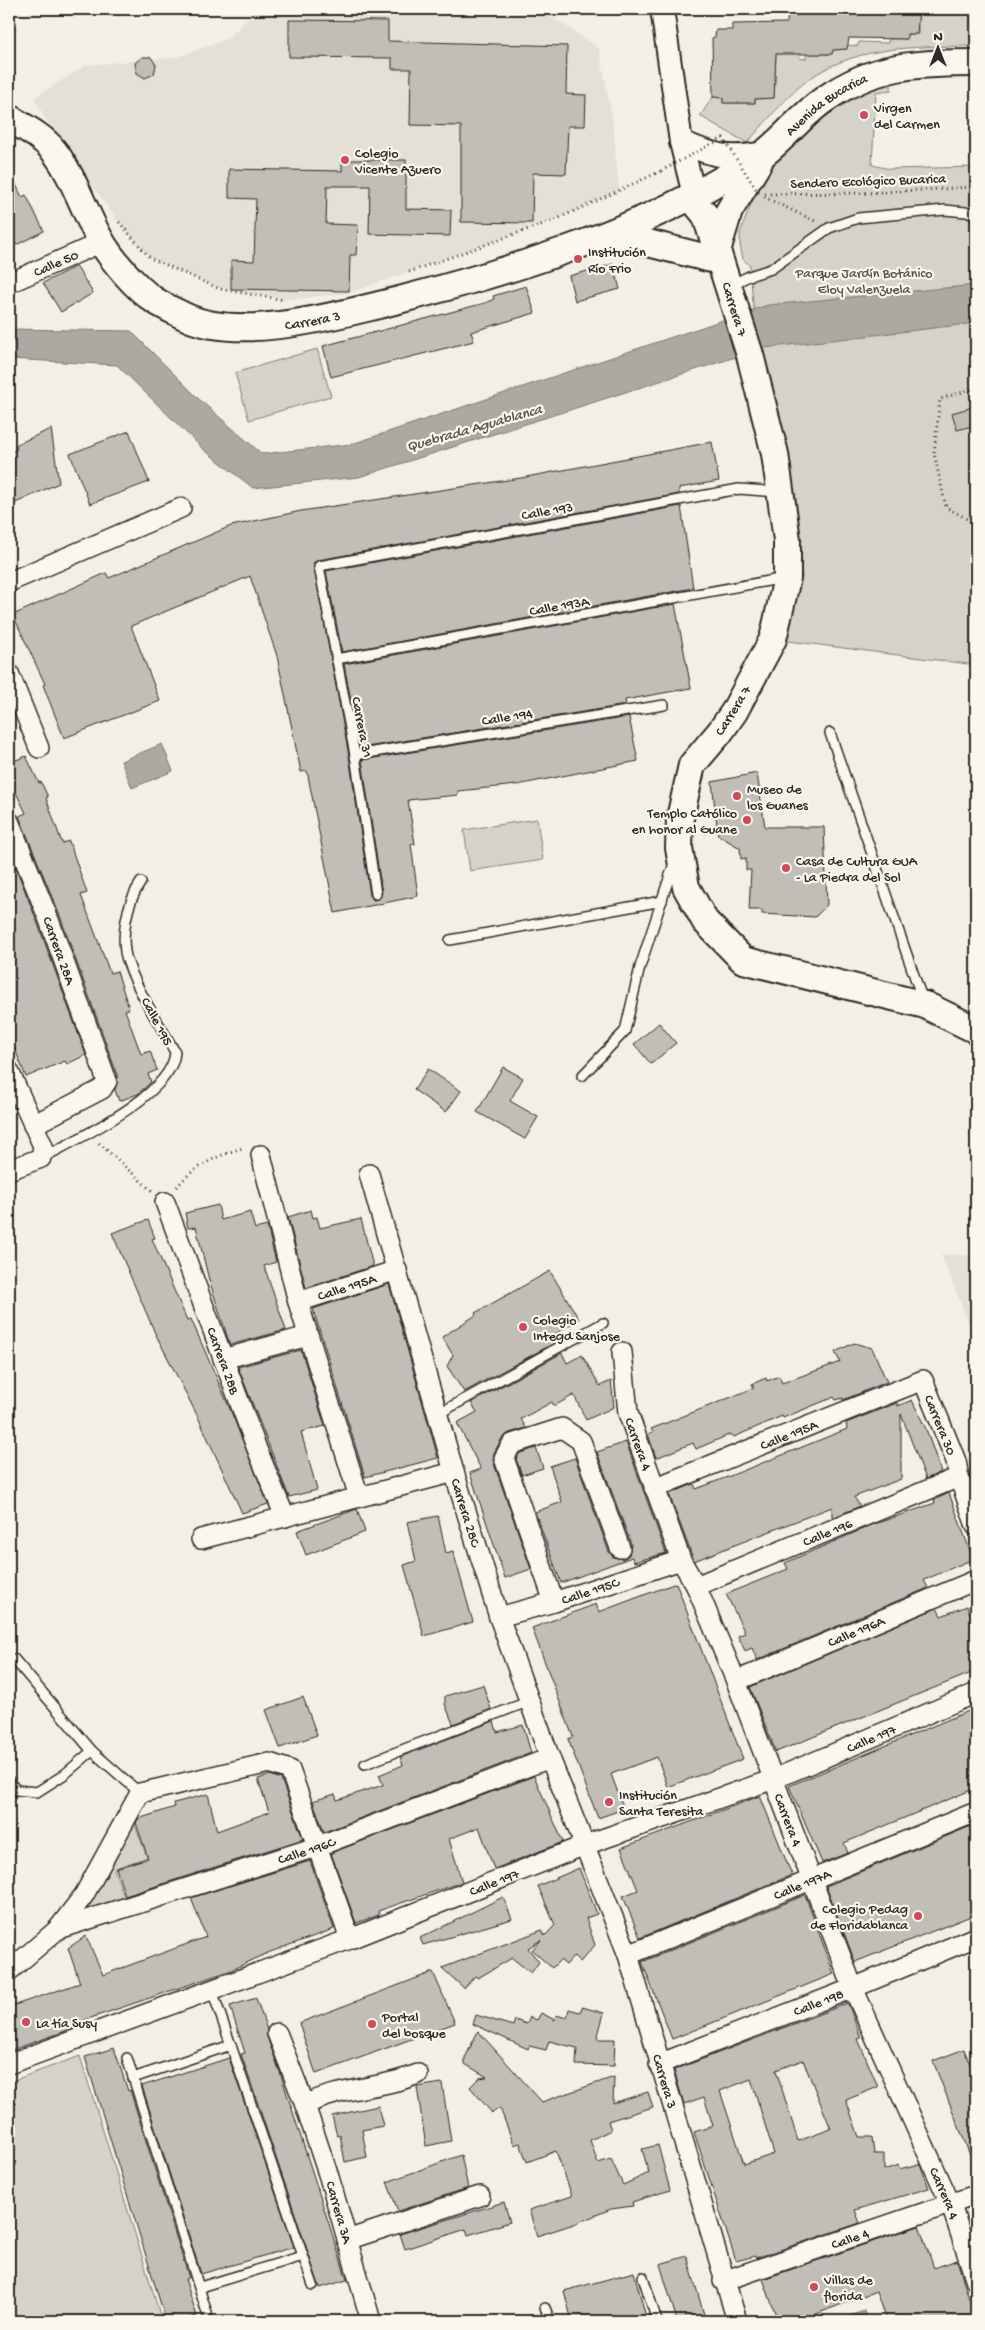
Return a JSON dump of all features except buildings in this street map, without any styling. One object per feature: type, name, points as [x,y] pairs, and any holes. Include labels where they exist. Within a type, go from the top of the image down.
[{"type":"main road","name":"Avenida Bucarica","points":[[696,200],[765,153],[825,99],[870,75],[898,66],[976,63]]},
{"type":"main road","name":"Carrera 3","points":[[9,118],[38,135],[52,149],[65,168],[102,242],[122,269],[152,299],[188,318],[240,328],[311,320],[368,308],[488,277],[696,200]]},
{"type":"main road","points":[[596,238],[644,242],[714,255],[729,211],[765,153]]},
{"type":"main road","name":"Carrera 7","points":[[696,200],[706,216],[714,255],[775,454],[787,540],[788,578],[773,639],[734,712],[692,765],[680,818],[679,848],[686,887],[705,921],[743,960],[925,1006],[976,1030]]},
{"type":"main road","name":"Carrera 7","points":[[714,255],[729,286],[733,312]]},
{"type":"street","points":[[662,9],[681,142],[696,200]]},
{"type":"street","points":[[681,142],[708,154],[738,158],[765,153]]},
{"type":"street","name":"Calle 50","points":[[9,283],[102,242]]},
{"type":"street","points":[[9,582],[181,508]]},
{"type":"street","points":[[9,673],[39,748]]},
{"type":"street","name":"Carrera 28A","points":[[9,821],[49,920],[107,1081],[102,1089],[33,1125]]},
{"type":"street","points":[[9,1071],[33,1125],[42,1152]]},
{"type":"street","name":"Calle 195","points":[[9,1170],[42,1152]]},
{"type":"street","points":[[260,1155],[298,1302],[358,1497]]},
{"type":"street","name":"Carrera 28C","points":[[369,1174],[454,1472],[499,1617],[550,1758],[585,1845]]},
{"type":"street","name":"Carrera 28B","points":[[165,1202],[223,1359],[285,1517]]},
{"type":"street","name":"Calle 195A","points":[[298,1302],[397,1270]]},
{"type":"street","points":[[223,1359],[308,1336]]},
{"type":"street","name":"Carrera 4","points":[[622,1352],[628,1414],[681,1560],[696,1586],[736,1682],[853,1988],[951,2205],[976,2281]]},
{"type":"street","name":"Calle 195A","points":[[654,1488],[923,1380]]},
{"type":"street","name":"Carrera 30","points":[[923,1380],[956,1461],[958,1477],[976,1526]]},
{"type":"street","points":[[554,1602],[504,1458],[512,1444],[562,1428],[581,1441],[620,1548]]},
{"type":"street","points":[[201,1539],[454,1472]]},
{"type":"street","name":"Calle 196","points":[[696,1586],[958,1477]]},
{"type":"street","name":"Calle 195C","points":[[499,1617],[554,1602],[681,1560]]},
{"type":"street","name":"Calle 196A","points":[[736,1682],[976,1580]]},
{"type":"street","name":"Calle 197","points":[[10,2061],[350,1939],[585,1845],[774,1779],[976,1693]]},
{"type":"street","name":"Calle 196C","points":[[58,1929],[316,1847],[550,1758]]},
{"type":"street","points":[[140,1793],[269,1764],[290,1770],[350,1939]]},
{"type":"street","name":"Calle 196C","points":[[9,1971],[58,1929],[84,1895],[140,1793]]},
{"type":"street","name":"Calle 197A","points":[[628,1955],[976,1812]]},
{"type":"street","name":"Carrera 3","points":[[585,1845],[628,1955],[723,2281],[737,2321]]},
{"type":"street","name":"Calle 198","points":[[659,2064],[853,1988],[976,1937]]},
{"type":"street","name":"Carrera 3A","points":[[277,2033],[305,2105],[329,2177],[370,2321]]},
{"type":"street","points":[[305,2105],[337,2093],[406,2080],[418,2074]]},
{"type":"street","name":"Calle 4","points":[[723,2281],[976,2195]]},
{"type":"street","points":[[347,2240],[480,2196]]},
{"type":"lane","points":[[729,286],[749,276],[771,269],[829,228],[858,218],[945,210],[976,214]]},
{"type":"lane","name":"Calle 193","points":[[319,566],[739,489],[779,484]]},
{"type":"lane","name":"Carrera 31","points":[[319,566],[355,755],[376,894]]},
{"type":"lane","name":"Calle 193A","points":[[336,660],[788,578]]},
{"type":"lane","name":"Calle 194","points":[[355,755],[664,704]]},
{"type":"lane","points":[[830,733],[925,1006]]},
{"type":"lane","points":[[582,1076],[625,1031],[640,967],[679,848]]},
{"type":"lane","name":"Calle 195","points":[[42,1152],[87,1133],[116,1118],[165,1079],[174,1062],[175,1052],[128,963],[124,945],[126,920],[134,892],[141,882]]},
{"type":"lane","points":[[450,940],[662,901]]},
{"type":"lane","points":[[438,1414],[603,1323]]},
{"type":"lane","points":[[14,1659],[92,1751],[140,1793]]},
{"type":"lane","points":[[365,1764],[530,1700]]},
{"type":"lane","points":[[9,1781],[16,1790],[36,1792],[66,1774],[92,1751]]},
{"type":"lane","points":[[212,1990],[312,2285]]},
{"type":"lane","points":[[133,2078],[231,2045]]},
{"type":"lane","points":[[127,2058],[207,2313]]},
{"type":"lane","points":[[200,2287],[303,2256]]},
{"type":"lane","points":[[643,2277],[657,2321]]},
{"type":"lane","points":[[545,2308],[550,2321]]},
{"type":"path","points":[[404,274],[557,219],[661,171],[723,138],[760,194],[829,228]]},
{"type":"path","name":"Sendero Ecológico Bucarica","points":[[760,194],[865,193],[976,187]]},
{"type":"path","points":[[115,216],[150,258],[220,289],[284,300],[293,299]]},
{"type":"path","points":[[976,388],[940,399],[934,453],[946,507],[976,524]]},
{"type":"path","points":[[87,1133],[165,1202],[183,1179],[227,1152],[251,1146],[260,1155]]},
{"type":"shaded area","name":"Colegio Vicente Azuero","points":[[258,9],[446,9],[550,16],[599,48],[613,123],[619,191],[557,219],[349,293],[284,300],[220,289],[150,258],[120,224],[51,129],[34,98],[86,65],[178,57],[227,39]]},
{"type":"shaded area","points":[[941,1254],[976,1256],[976,1342]]},
{"type":"green space","points":[[919,9],[976,9],[976,46],[906,48],[861,55],[839,63],[818,73],[799,87],[747,143],[700,116],[713,97],[723,98],[723,103],[755,103],[755,99],[774,98],[776,54],[799,53],[799,58],[806,59],[806,54],[832,54],[833,50],[846,49],[846,45],[858,46],[859,42],[888,43],[889,39],[907,39],[907,34],[918,34],[918,26],[915,25],[914,18],[918,18]]},
{"type":"green space","name":"Parque Jardín Botánico Eloy Valenzuela","points":[[891,83],[891,90],[876,92],[872,165],[890,169],[976,167],[976,665],[781,640],[802,577],[796,499],[753,304],[750,266],[743,259],[740,233],[753,199],[779,156],[814,124],[862,93]]},
{"type":"green space","points":[[317,349],[331,396],[249,420],[235,373]]},
{"type":"green space","points":[[537,819],[543,860],[470,871],[464,830]]},
{"type":"green space","points":[[134,1822],[147,1857],[114,1869],[129,1911],[91,1924],[90,1889]]},
{"type":"green space","points":[[80,2056],[162,2321],[9,2321],[9,2082]]},
{"type":"water","name":"Quebrada Aguablanca","points":[[976,285],[976,323],[764,348],[359,477],[253,488],[203,449],[117,365],[9,359],[9,329],[131,331],[202,402],[262,454],[352,444],[768,305]]},
{"type":"water","points":[[162,744],[173,771],[132,788],[121,761]]},
{"type":"water","points":[[864,2311],[868,2321],[835,2321]]},
{"type":"place","name":"Virgen del Carmen","points":[[864,115]]},
{"type":"place","name":"Colegio Vicente Azuero","points":[[345,160]]},
{"type":"place","name":"Institución Río Frio","points":[[578,259]]},
{"type":"place","name":"Museo de los Guanes","points":[[737,796]]},
{"type":"place","name":"Templo Católico en honor al Guane","points":[[747,820]]},
{"type":"place","name":"Casa de Cultura GUA - La Piedra del Sol","points":[[786,868]]},
{"type":"place","name":"Colegio Integd Sanjose","points":[[523,1327]]},
{"type":"place","name":"Institución Santa Teresita","points":[[609,1802]]},
{"type":"place","name":"Colegio Pedag de Floridablanca","points":[[918,1916]]},
{"type":"place","name":"La tía Susy","points":[[26,2022]]},
{"type":"place","name":"Portal del bosque","points":[[372,2024]]},
{"type":"place","name":"Villas de florida","points":[[814,2287]]}]
